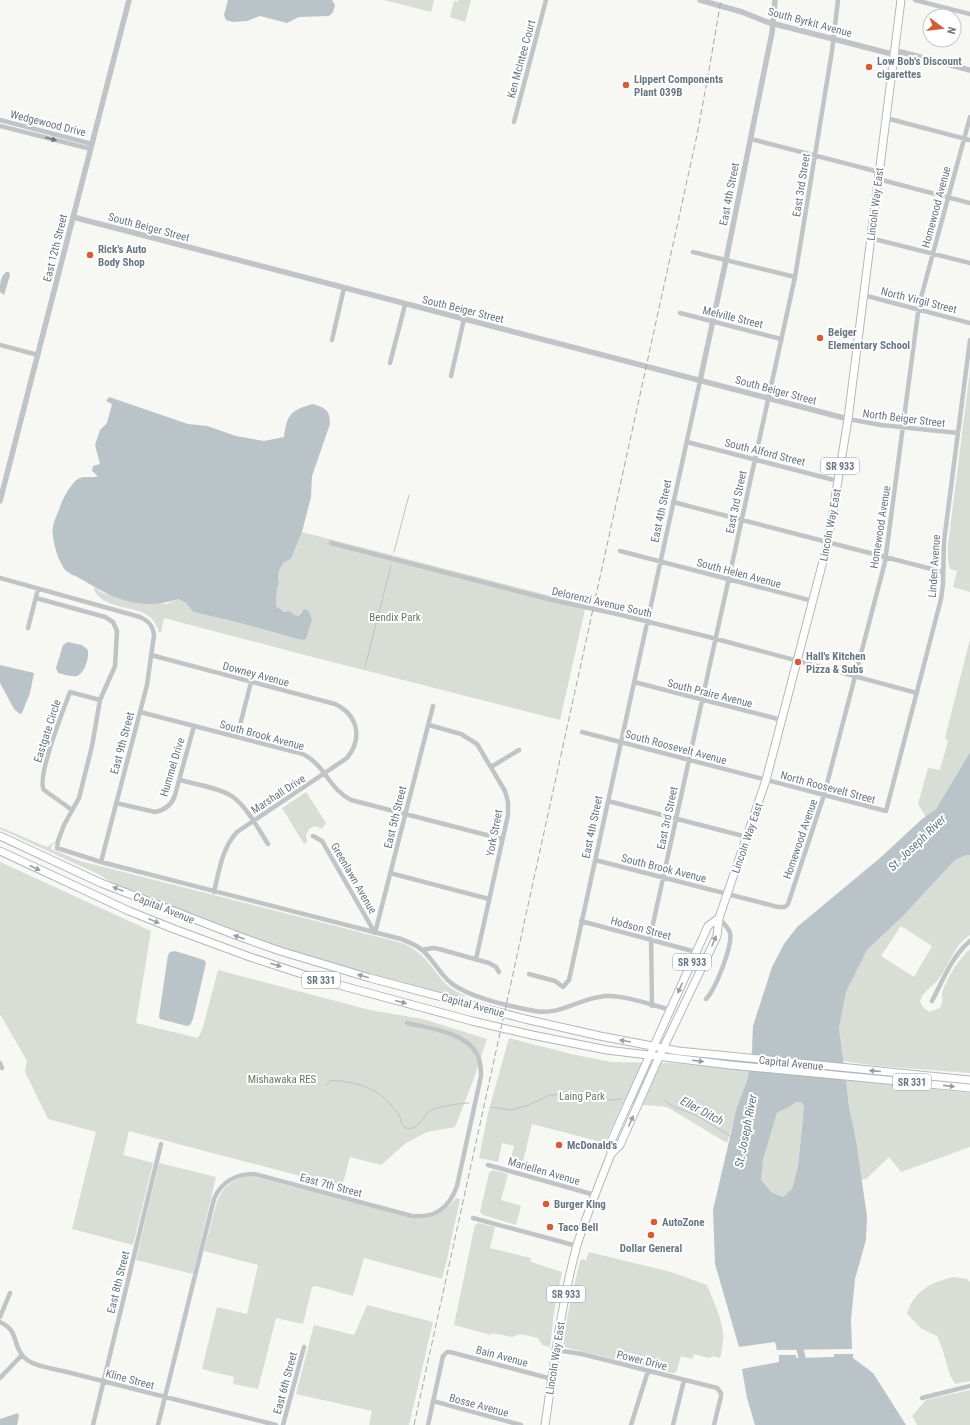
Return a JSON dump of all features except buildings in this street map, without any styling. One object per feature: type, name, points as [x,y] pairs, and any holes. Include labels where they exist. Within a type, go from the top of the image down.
[{"type":"main road","name":"Lincoln Way East","points":[[545,1425],[565,1297],[577,1246],[611,1154],[623,1140],[659,1057],[717,936],[719,918],[766,780],[828,542],[848,419],[901,0]]},
{"type":"main road","name":"Capital Avenue","points":[[0,836],[101,882],[202,923],[280,951],[370,978],[525,1019],[600,1036],[678,1051],[970,1088]]},
{"type":"main road","name":"Capital Avenue","points":[[0,851],[90,893],[174,929],[250,957],[317,979],[464,1019],[532,1035],[607,1050],[659,1057],[740,1066],[970,1080]]},
{"type":"main road","name":"Lincoln Way East","points":[[611,1154],[610,1144],[696,952],[708,926],[719,918]]},
{"type":"street","name":"East 12th Street","points":[[0,501],[129,0]]},
{"type":"street","name":"Ken McIntee Court","points":[[514,122],[546,0]]},
{"type":"street","name":"South Byrkit Avenue","points":[[700,0],[773,23],[888,53],[901,52],[970,70]]},
{"type":"street","name":"East 4th Street","points":[[529,974],[555,981],[563,986],[569,980],[726,260],[751,139],[776,0]]},
{"type":"street","name":"East 3rd Street","points":[[652,1006],[651,939],[663,878],[795,277],[834,38],[838,0]]},
{"type":"street","points":[[915,0],[970,14]]},
{"type":"street","name":"Homewood Avenue","points":[[728,894],[782,908],[786,907],[824,795],[886,557],[918,310],[932,253],[970,117]]},
{"type":"street","points":[[886,118],[970,140]]},
{"type":"street","name":"Wedgewood Drive","points":[[0,120],[91,147]]},
{"type":"street","name":"Wedgewood Drive","points":[[0,126],[91,147]]},
{"type":"street","points":[[751,139],[815,155],[970,203]]},
{"type":"street","name":"South Beiger Street","points":[[73,217],[848,419]]},
{"type":"street","points":[[870,238],[970,263]]},
{"type":"street","points":[[693,252],[795,277]]},
{"type":"street","points":[[332,340],[344,288]]},
{"type":"street","name":"North Virgil Street","points":[[863,295],[970,323]]},
{"type":"street","points":[[390,363],[405,304]]},
{"type":"street","name":"Melville Street","points":[[680,313],[781,339]]},
{"type":"street","points":[[450,376],[464,319]]},
{"type":"street","name":"Linden Avenue","points":[[886,811],[941,599],[944,541],[970,340]]},
{"type":"street","points":[[0,345],[38,355]]},
{"type":"street","name":"North Beiger Street","points":[[848,419],[958,433]]},
{"type":"street","name":"South Alford Street","points":[[687,442],[838,481]]},
{"type":"street","points":[[673,502],[943,572]]},
{"type":"street","name":"Delorenzi Avenue South","points":[[331,543],[552,600],[716,639],[917,693]]},
{"type":"street","name":"South Helen Avenue","points":[[620,551],[813,601]]},
{"type":"street","points":[[0,578],[38,589],[28,628]]},
{"type":"street","name":"East 9th Street","points":[[38,589],[140,617],[145,619],[153,628],[154,635],[146,685],[101,862]]},
{"type":"street","points":[[36,598],[105,617],[115,626],[118,635],[115,666],[100,700],[90,753],[79,798],[72,810]]},
{"type":"street","name":"Downey Avenue","points":[[151,655],[335,704],[347,712],[352,718]]},
{"type":"street","points":[[237,737],[251,682]]},
{"type":"street","name":"South Praire Avenue","points":[[634,682],[782,720]]},
{"type":"street","name":"Eastgate Circle","points":[[72,810],[44,790],[42,786],[42,778],[53,736],[70,692],[100,700]]},
{"type":"street","name":"East 5th Street","points":[[375,933],[433,706]]},
{"type":"street","name":"South Brook Avenue","points":[[140,712],[303,754],[317,763],[338,791],[351,800],[502,839]]},
{"type":"street","name":"Marshall Drive","points":[[214,892],[224,852],[237,832],[347,758],[354,748],[356,734],[352,718]]},
{"type":"street","name":"York Street","points":[[429,725],[461,734],[477,744],[505,791],[508,802],[508,815],[476,959]]},
{"type":"street","name":"Hummel Drive","points":[[116,803],[149,811],[160,811],[170,804],[174,800],[194,726]]},
{"type":"street","name":"South Roosevelt Avenue","points":[[582,732],[766,780]]},
{"type":"street","points":[[491,767],[519,750]]},
{"type":"street","points":[[180,780],[221,791],[233,796],[243,806],[268,844]]},
{"type":"street","name":"North Roosevelt Street","points":[[766,780],[886,811]]},
{"type":"street","points":[[608,801],[747,837]]},
{"type":"street","name":"Capital Avenue","points":[[72,810],[64,825],[57,848],[101,862],[214,892],[401,939],[422,950],[442,974],[457,988],[473,995],[537,1012],[556,1011],[593,998],[606,996],[616,996],[671,1010]]},
{"type":"street","name":"Greenlawn Avenue","points":[[313,836],[322,841],[375,933]]},
{"type":"street","name":"South Brook Avenue","points":[[595,860],[728,894]]},
{"type":"street","points":[[390,873],[489,899]]},
{"type":"street","points":[[706,1000],[715,986],[730,940],[728,928],[719,918]]},
{"type":"street","name":"Hodson Street","points":[[581,921],[696,952]]},
{"type":"street","points":[[932,1001],[953,961],[959,952],[970,941]]},
{"type":"street","points":[[422,950],[433,948],[476,959],[496,967],[499,972]]},
{"type":"street","name":"East 7th Street","points":[[158,1425],[214,1199],[219,1190],[228,1181],[242,1175],[254,1174],[412,1216],[433,1214],[446,1207],[453,1197],[457,1186],[481,1076],[481,1063],[477,1054],[463,1039],[424,1026],[407,1023]]},
{"type":"street","name":"East 8th Street","points":[[93,1425],[161,1144]]},
{"type":"street","name":"Mariellen Avenue","points":[[488,1165],[595,1195]]},
{"type":"street","points":[[473,1218],[577,1246]]},
{"type":"street","points":[[0,1317],[10,1293]]},
{"type":"street","points":[[0,1322],[8,1326],[15,1337],[22,1355],[0,1378]]},
{"type":"street","name":"East 6th Street","points":[[283,1425],[304,1347]]},
{"type":"street","name":"Power Drive","points":[[556,1350],[582,1354],[717,1388],[721,1393],[714,1425]]},
{"type":"street","name":"Bain Avenue","points":[[433,1401],[443,1356],[447,1352],[552,1379]]},
{"type":"street","name":"Kline Street","points":[[22,1355],[30,1361],[40,1365],[276,1425]]},
{"type":"street","points":[[631,1425],[648,1371]]},
{"type":"street","points":[[672,1425],[684,1380]]},
{"type":"street","points":[[922,1398],[970,1386]]},
{"type":"street","points":[[428,1425],[433,1401]]},
{"type":"street","name":"Bosse Avenue","points":[[433,1401],[521,1425]]},
{"type":"green space","points":[[384,0],[434,0],[431,12]]},
{"type":"green space","points":[[458,0],[471,0],[465,22],[450,17],[454,1],[458,2]]},
{"type":"green space","points":[[970,370],[970,592],[953,587],[957,571],[950,569],[948,560],[948,545]]},
{"type":"green space","name":"Bendix Park","points":[[302,532],[586,605],[560,720],[164,618],[161,632],[159,632],[154,622],[147,615],[139,611],[109,603],[100,598],[94,590],[94,587],[103,593],[166,604],[178,599],[186,603],[193,612],[300,640],[302,610],[298,616],[288,611],[284,612],[276,606],[279,571],[283,563],[291,559]]},
{"type":"green space","points":[[970,639],[970,752],[936,809],[926,817],[918,804],[928,768],[940,770],[948,741],[945,738]]},
{"type":"green space","points":[[306,792],[326,823],[322,829],[315,826],[309,829],[306,835],[307,842],[304,844],[282,808]]},
{"type":"green space","points":[[0,827],[47,847],[56,841],[52,845],[51,849],[80,861],[402,943],[421,955],[448,986],[465,996],[464,998],[420,988],[331,964],[244,935],[116,885],[100,875],[0,829]]},
{"type":"green space","points":[[966,855],[970,855],[970,935],[960,944],[938,980],[925,992],[920,1001],[922,1006],[929,1012],[940,1008],[942,1003],[942,992],[948,979],[954,968],[970,949],[970,1073],[877,1066],[843,1061],[839,1028],[846,992],[867,950],[903,916],[954,861]],"holes":[[[901,926],[932,946],[914,977],[881,956]]]},
{"type":"green space","name":"Mishawaka RES","points":[[0,862],[151,931],[136,1023],[198,1038],[203,1027],[218,970],[370,1010],[423,1019],[487,1039],[455,1127],[427,1132],[406,1143],[381,1165],[350,1157],[342,1187],[129,1131],[123,1155],[153,1163],[133,1245],[72,1229],[96,1132],[48,1119],[25,1072],[27,1061],[0,1014]]},
{"type":"green space","name":"Laing Park","points":[[509,1038],[571,1054],[612,1062],[672,1063],[750,1071],[727,1143],[667,1107],[623,1103],[605,1143],[532,1124],[521,1170],[509,1166],[514,1146],[502,1143],[498,1162],[479,1158],[488,1113]]},
{"type":"green space","points":[[845,1080],[970,1093],[970,1147],[901,1172],[889,1157],[866,1179],[861,1180]]},
{"type":"green space","points":[[796,1102],[801,1102],[804,1107],[798,1166],[792,1189],[783,1197],[771,1192],[760,1180],[763,1160],[777,1113]]},
{"type":"green space","points":[[159,1163],[216,1177],[193,1274],[136,1260]]},
{"type":"green space","points":[[492,1170],[508,1174],[501,1200],[521,1206],[516,1225],[483,1215],[480,1212],[489,1173]]},
{"type":"green space","points":[[250,1176],[412,1218],[425,1218],[437,1215],[447,1208],[456,1198],[460,1199],[442,1279],[364,1258],[353,1296],[316,1286],[312,1287],[303,1324],[276,1318],[258,1389],[233,1384],[234,1377],[202,1369],[217,1307],[247,1314],[258,1265],[204,1251],[217,1201],[222,1191],[234,1181]]},
{"type":"green space","points":[[478,1223],[495,1227],[490,1248],[531,1258],[531,1262],[562,1272],[554,1312],[550,1347],[542,1345],[538,1338],[521,1334],[512,1337],[492,1333],[491,1335],[454,1325],[475,1225]]},
{"type":"green space","points":[[589,1252],[671,1272],[707,1285],[722,1327],[723,1338],[720,1358],[714,1356],[709,1358],[694,1354],[692,1359],[681,1356],[677,1370],[675,1373],[672,1373],[564,1347],[567,1319],[580,1261],[582,1259],[586,1260]]},
{"type":"green space","points":[[954,1277],[967,1279],[970,1282],[970,1381],[955,1384],[950,1375],[937,1336],[922,1329],[907,1314],[914,1299],[925,1288]]},
{"type":"green space","points":[[367,1305],[433,1322],[409,1425],[369,1425],[372,1411],[296,1394],[314,1325],[354,1335]]},
{"type":"green space","points":[[970,1390],[970,1425],[917,1425],[912,1416],[926,1400]]},
{"type":"water","points":[[228,0],[332,0],[335,5],[333,12],[329,16],[299,17],[287,23],[260,16],[247,21],[233,22],[226,20],[224,15]]},
{"type":"water","points":[[6,272],[9,272],[10,275],[4,295],[0,292],[0,283],[1,278]]},
{"type":"water","points":[[109,397],[188,424],[207,426],[236,436],[264,441],[284,437],[287,423],[291,414],[300,408],[313,404],[326,410],[329,416],[330,424],[312,476],[311,497],[302,532],[291,559],[283,563],[278,576],[279,584],[277,589],[276,606],[284,612],[288,611],[298,616],[304,609],[308,610],[312,619],[306,639],[301,640],[193,612],[186,603],[178,599],[164,603],[152,604],[127,601],[104,592],[70,574],[64,568],[58,557],[53,536],[55,519],[63,500],[78,479],[98,476],[92,471],[93,466],[100,464],[95,445],[100,430],[107,423],[112,404],[106,401]]},
{"type":"water","points":[[68,642],[82,645],[88,650],[86,665],[82,672],[77,676],[58,673],[56,668],[63,645]]},
{"type":"water","points":[[0,665],[34,673],[30,693],[22,713],[20,714],[14,709],[0,683]]},
{"type":"water","points":[[970,752],[970,855],[966,855],[954,861],[903,916],[867,950],[846,992],[839,1028],[849,1106],[856,1141],[867,1216],[866,1240],[855,1279],[851,1320],[852,1349],[777,1350],[775,1342],[739,1347],[715,1264],[713,1210],[737,1107],[748,1078],[752,1050],[753,1026],[772,967],[784,944],[797,927],[880,858],[922,819],[936,809]],"holes":[[[796,1102],[801,1102],[804,1107],[798,1166],[792,1189],[783,1197],[771,1192],[761,1180],[763,1160],[777,1113]]]},
{"type":"water","points":[[175,951],[204,960],[206,963],[193,1019],[190,1025],[187,1026],[160,1019],[159,1016],[168,955],[170,952]]},
{"type":"water","points":[[834,1354],[853,1354],[853,1358],[873,1373],[906,1425],[755,1425],[747,1398],[742,1369],[779,1362],[779,1355],[796,1355],[796,1358],[834,1357]]},
{"type":"water","points":[[18,1413],[19,1416],[17,1425],[0,1425],[0,1419]]},
{"type":"waterway","points":[[394,552],[409,495]]},
{"type":"waterway","points":[[365,667],[391,566]]},
{"type":"waterway","name":"Eller Ditch","points":[[327,1085],[331,1080],[344,1081],[372,1090],[386,1100],[399,1115],[403,1126],[406,1128],[417,1126],[430,1111],[437,1108],[469,1103]]},
{"type":"waterway","name":"Eller Ditch","points":[[491,1107],[511,1110],[529,1105],[550,1095],[565,1094],[579,1098],[601,1101],[621,1099]]},
{"type":"waterway","name":"Eller Ditch","points":[[665,1101],[674,1107],[696,1115],[730,1136]]},
{"type":"waterway","name":"St. Joseph River","points":[[798,1341],[804,1366]]},
{"type":"railway","points":[[414,1425],[697,135],[721,0]]},
{"type":"place","name":"Low Bob's Discount cigarettes","points":[[869,67]]},
{"type":"place","name":"Lippert Components Plant 039B","points":[[626,85]]},
{"type":"place","name":"Rick's Auto Body Shop","points":[[90,255]]},
{"type":"place","name":"Beiger Elementary School","points":[[820,338]]},
{"type":"place","name":"Hall's Kitchen Pizza & Subs","points":[[798,662]]},
{"type":"place","name":"McDonald's","points":[[559,1145]]},
{"type":"place","name":"Burger King","points":[[546,1204]]},
{"type":"place","name":"AutoZone","points":[[654,1222]]},
{"type":"place","name":"Taco Bell","points":[[550,1227]]},
{"type":"place","name":"Dollar General","points":[[651,1235]]}]
